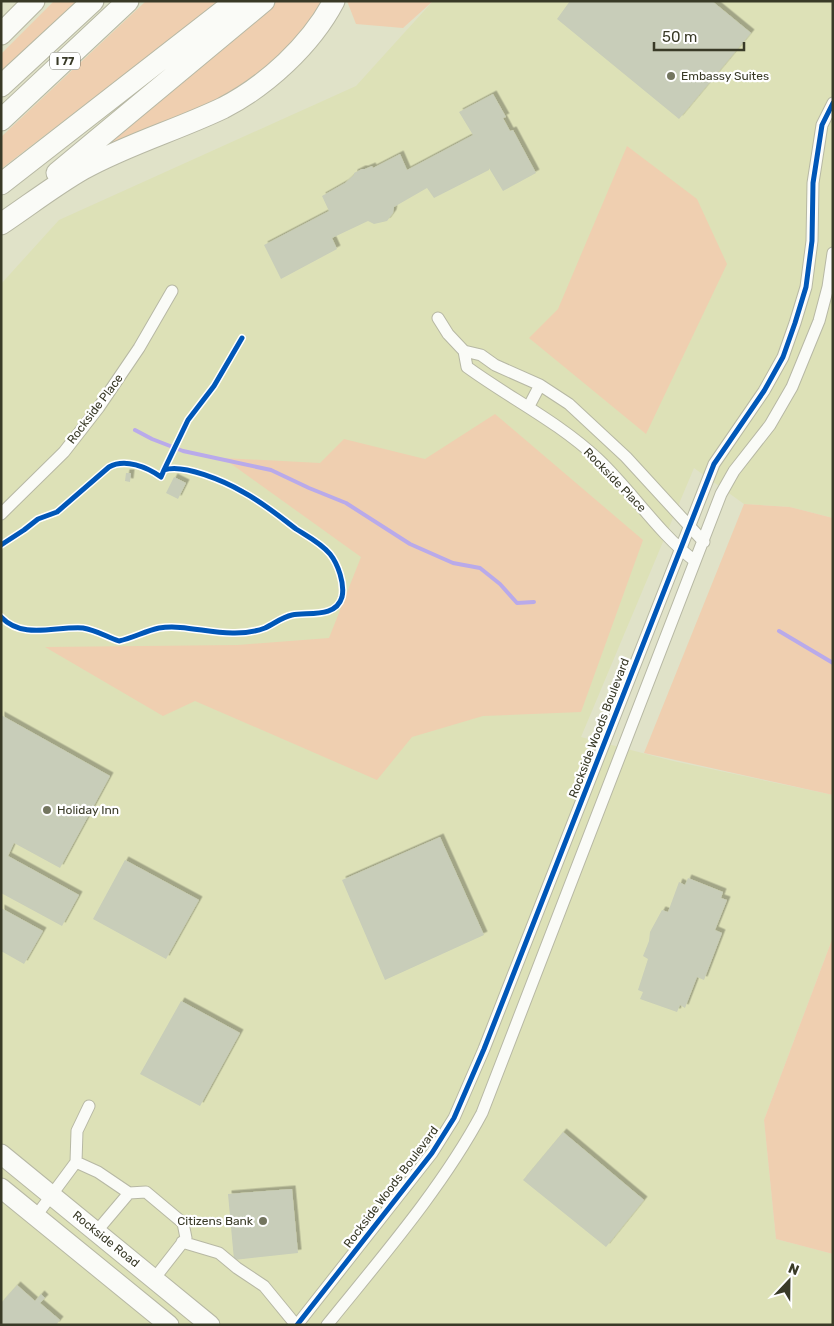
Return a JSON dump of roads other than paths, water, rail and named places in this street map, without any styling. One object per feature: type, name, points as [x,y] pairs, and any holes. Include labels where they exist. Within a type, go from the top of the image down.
[{"type":"highway","points":[[1,34],[34,1]]},
{"type":"highway","name":"I 77","points":[[1,86],[93,1]]},
{"type":"highway","name":"I 77","points":[[1,120],[128,1]]},
{"type":"highway","points":[[1,184],[236,1]]},
{"type":"highway","points":[[1,224],[53,177],[264,1]]},
{"type":"highway","points":[[1,224],[83,169],[216,110],[245,95],[276,72],[296,53],[334,1]]},
{"type":"main road","name":"Rockside Road","points":[[1,1154],[210,1325]]},
{"type":"main road","points":[[1,1188],[169,1325]]},
{"type":"street","name":"Rockside Woods Boulevard","points":[[296,1325],[432,1153],[454,1118],[484,1048],[714,464],[764,391],[783,357],[806,287],[812,241],[813,183],[822,125],[833,103]]},
{"type":"street","points":[[327,1325],[401,1234],[467,1140],[482,1113],[721,494],[734,472],[770,425],[792,387],[819,321],[828,287],[833,254]]},
{"type":"street","name":"Rockside Place","points":[[1,514],[64,452],[99,407],[139,348],[172,290]]},
{"type":"street","points":[[438,318],[448,334],[464,351],[481,355],[495,365],[540,385],[569,404],[640,471],[704,542]]},
{"type":"street","name":"Rockside Place","points":[[464,351],[467,366],[487,381],[557,425],[596,458],[624,486],[680,550],[695,561]]},
{"type":"street","points":[[529,406],[540,385]]},
{"type":"street","points":[[36,1216],[76,1162],[77,1132],[89,1106]]},
{"type":"street","points":[[76,1162],[98,1172],[129,1193],[146,1192],[183,1223],[186,1238],[154,1279]]},
{"type":"street","points":[[96,1232],[129,1193]]},
{"type":"street","points":[[182,1242],[219,1253],[264,1286],[296,1325]]},
{"type":"waterway","points":[[135,430],[183,451],[271,470],[346,503],[410,544],[453,563],[480,568],[500,584],[517,603],[534,602]]},
{"type":"waterway","points":[[779,631],[833,663]]},
{"type":"place","name":"Embassy Suites","points":[[671,76]]},
{"type":"place","name":"Holiday Inn","points":[[47,810]]},
{"type":"place","name":"Citizens Bank","points":[[263,1221]]}]
